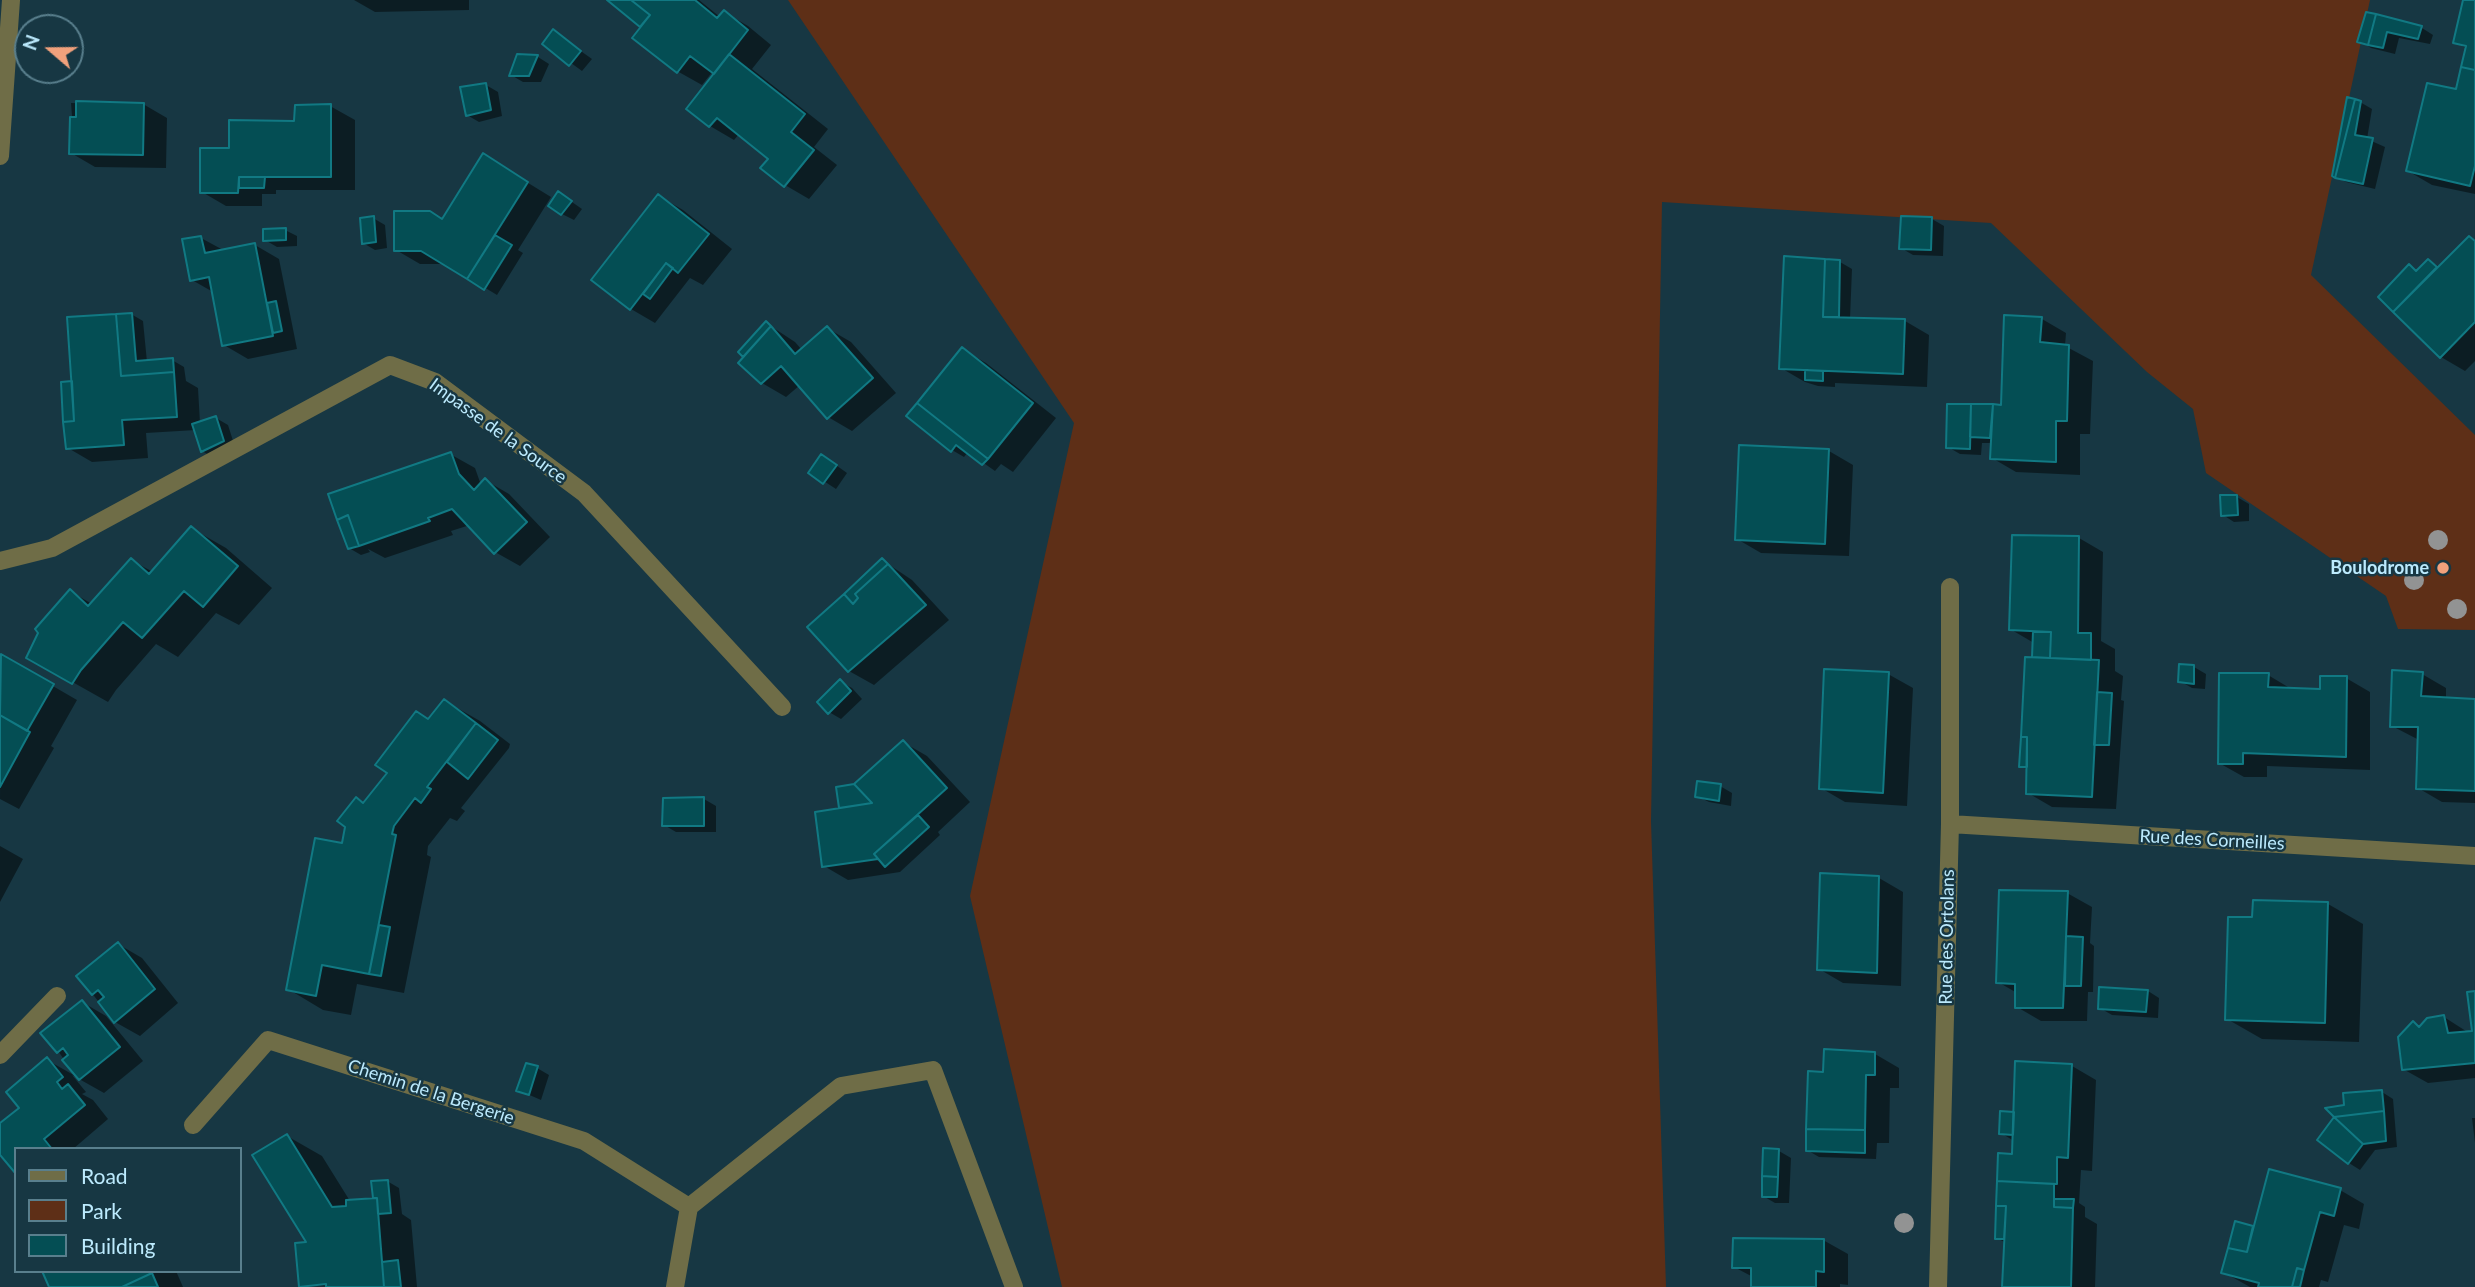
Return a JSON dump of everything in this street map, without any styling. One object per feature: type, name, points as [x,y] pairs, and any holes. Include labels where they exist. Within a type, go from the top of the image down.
[{"type":"street","points":[[0,156],[11,0]]},
{"type":"street","name":"Impasse de la Source","points":[[0,561],[52,548],[390,365],[435,382],[584,493],[782,707]]},
{"type":"street","name":"Rue des Ortolans","points":[[1938,1287],[1950,824],[1950,587]]},
{"type":"street","name":"Rue des Corneilles","points":[[1950,824],[2475,856]]},
{"type":"street","points":[[0,1055],[57,996]]},
{"type":"street","name":"Chemin de la Bergerie","points":[[193,1125],[268,1040],[584,1141],[689,1207]]},
{"type":"street","points":[[675,1287],[689,1207],[841,1086],[933,1070],[1014,1287]]},
{"type":"green space","points":[[788,0],[2370,0],[2311,275],[2475,435],[2475,630],[2398,629],[2386,596],[2206,473],[2193,409],[2147,372],[1991,223],[1662,202],[1651,821],[1666,1287],[1062,1287],[970,896],[1074,423]]},
{"type":"building","points":[[607,0],[631,0],[650,15],[640,27]]},
{"type":"building","points":[[631,0],[695,0],[717,18],[724,10],[748,30],[714,74],[690,56],[677,73],[632,38],[650,15]]},
{"type":"building","points":[[2463,0],[2475,0],[2475,70],[2461,67],[2466,46],[2453,43]]},
{"type":"building","points":[[2366,12],[2376,14],[2368,45],[2357,42]]},
{"type":"building","points":[[2376,14],[2422,26],[2418,39],[2387,32],[2383,48],[2368,45]]},
{"type":"building","points":[[553,29],[581,51],[569,66],[542,44]]},
{"type":"building","points":[[517,54],[538,55],[529,76],[509,76]]},
{"type":"building","points":[[729,54],[805,114],[791,132],[814,150],[784,187],[760,168],[768,159],[717,118],[709,127],[686,109]]},
{"type":"building","points":[[2461,67],[2475,70],[2475,166],[2470,186],[2406,171],[2427,83],[2456,89]]},
{"type":"building","points":[[486,83],[491,110],[466,116],[460,87]]},
{"type":"building","points":[[2347,97],[2355,99],[2335,178],[2332,176]]},
{"type":"building","points":[[2355,99],[2361,101],[2355,135],[2373,138],[2363,184],[2335,178]]},
{"type":"building","points":[[76,101],[144,103],[143,155],[69,154],[70,117],[76,117]]},
{"type":"building","points":[[331,104],[331,177],[239,177],[238,193],[200,193],[200,148],[229,148],[229,120],[294,121],[295,105]]},
{"type":"building","points":[[483,153],[528,182],[467,279],[421,251],[394,251],[394,211],[430,211],[442,219]]},
{"type":"building","points":[[239,177],[265,177],[264,188],[239,188]]},
{"type":"building","points":[[558,191],[572,201],[561,215],[548,206]]},
{"type":"building","points":[[658,194],[709,234],[678,273],[666,263],[630,310],[591,280]]},
{"type":"building","points":[[374,216],[376,242],[362,244],[360,218]]},
{"type":"building","points":[[1901,216],[1932,217],[1931,250],[1899,249]]},
{"type":"building","points":[[286,228],[286,240],[263,241],[263,229]]},
{"type":"building","points":[[495,235],[512,245],[484,290],[467,279]]},
{"type":"building","points":[[201,236],[205,253],[255,243],[273,336],[222,346],[209,277],[190,281],[182,239]]},
{"type":"building","points":[[2469,236],[2475,241],[2475,322],[2440,358],[2393,312]]},
{"type":"building","points":[[1784,256],[1825,259],[1823,317],[1905,319],[1903,374],[1779,369]]},
{"type":"building","points":[[1825,259],[1840,260],[1839,317],[1823,317]]},
{"type":"building","points":[[2428,259],[2437,267],[2393,312],[2378,297],[2409,264],[2416,271]]},
{"type":"building","points":[[666,263],[673,268],[650,299],[643,294]]},
{"type":"building","points":[[276,301],[282,331],[273,333],[267,303]]},
{"type":"building","points":[[132,313],[136,361],[173,358],[174,372],[121,376],[116,314]]},
{"type":"building","points":[[116,314],[121,376],[174,372],[177,417],[122,420],[124,445],[66,449],[63,422],[74,421],[67,317]]},
{"type":"building","points":[[2004,315],[2042,317],[2040,342],[2069,345],[2067,421],[2056,421],[2056,462],[1990,459],[1993,404],[2001,405]]},
{"type":"building","points":[[766,321],[771,326],[743,357],[738,352]]},
{"type":"building","points":[[771,326],[795,354],[827,326],[873,378],[827,419],[781,366],[761,384],[738,363]]},
{"type":"building","points":[[962,347],[1033,403],[988,459],[917,403]]},
{"type":"building","points":[[1805,370],[1823,371],[1823,381],[1805,380]]},
{"type":"building","points":[[72,381],[74,421],[63,422],[61,382]]},
{"type":"building","points":[[917,403],[988,459],[982,465],[956,445],[951,452],[906,416]]},
{"type":"building","points":[[1947,404],[1971,404],[1970,449],[1946,448]]},
{"type":"building","points":[[1971,404],[1993,404],[1990,438],[1970,437]]},
{"type":"building","points":[[216,416],[224,441],[201,452],[192,424]]},
{"type":"building","points":[[1739,445],[1829,449],[1825,544],[1735,540]]},
{"type":"building","points":[[451,452],[459,474],[474,490],[485,478],[527,522],[494,554],[452,509],[428,518],[430,521],[359,546],[348,515],[337,520],[328,494]]},
{"type":"building","points":[[821,454],[837,465],[823,484],[808,473]]},
{"type":"building","points":[[2220,495],[2237,495],[2238,515],[2221,516]]},
{"type":"building","points":[[348,515],[359,546],[348,549],[337,520]]},
{"type":"building","points":[[191,526],[238,566],[203,607],[184,591],[142,638],[123,622],[72,684],[26,658],[38,633],[35,629],[70,589],[88,606],[131,558],[149,574]]},
{"type":"building","points":[[2012,535],[2079,536],[2078,633],[2091,633],[2091,660],[2050,658],[2051,632],[2009,630]]},
{"type":"building","points":[[882,558],[888,564],[855,594],[858,598],[853,604],[844,594]]},
{"type":"building","points":[[888,564],[926,605],[848,672],[807,627],[844,594],[853,604],[858,598],[855,594]]},
{"type":"building","points":[[2033,632],[2051,632],[2050,658],[2032,657]]},
{"type":"building","points":[[1,654],[54,684],[27,731],[0,715]]},
{"type":"building","points":[[2025,657],[2099,660],[2092,797],[2026,794],[2027,737],[2021,737]]},
{"type":"building","points":[[2179,664],[2194,665],[2194,684],[2178,682]]},
{"type":"building","points":[[1824,669],[1889,672],[1883,793],[1819,789]]},
{"type":"building","points":[[2392,670],[2423,672],[2421,696],[2475,699],[2475,791],[2416,789],[2418,727],[2390,727]]},
{"type":"building","points":[[2219,673],[2269,673],[2268,687],[2320,689],[2320,676],[2347,676],[2346,757],[2243,753],[2243,764],[2218,764]]},
{"type":"building","points":[[840,679],[851,691],[828,714],[817,702]]},
{"type":"building","points":[[2097,692],[2112,693],[2109,745],[2094,745]]},
{"type":"building","points":[[444,699],[476,723],[427,787],[431,789],[421,803],[415,798],[394,826],[392,834],[396,835],[369,974],[322,965],[316,996],[286,990],[315,838],[342,843],[345,827],[337,821],[356,797],[363,803],[387,773],[375,765],[416,711],[428,719]]},
{"type":"building","points":[[0,715],[30,732],[0,787]]},
{"type":"building","points":[[476,723],[498,740],[468,779],[447,762]]},
{"type":"building","points":[[2021,737],[2027,737],[2027,767],[2019,767]]},
{"type":"building","points":[[903,740],[947,788],[874,854],[878,859],[822,867],[815,812],[872,803],[854,784]]},
{"type":"building","points":[[1697,781],[1721,784],[1719,801],[1695,797]]},
{"type":"building","points":[[854,784],[872,803],[839,808],[836,787]]},
{"type":"building","points":[[704,797],[704,826],[662,826],[663,798]]},
{"type":"building","points":[[918,815],[929,827],[885,867],[874,854]]},
{"type":"building","points":[[1820,873],[1879,876],[1877,973],[1817,970]]},
{"type":"building","points":[[1999,890],[2068,891],[2063,1008],[2015,1008],[2015,984],[1996,983]]},
{"type":"building","points":[[2253,900],[2328,902],[2325,1023],[2225,1020],[2228,917],[2252,917]]},
{"type":"building","points":[[379,925],[390,927],[381,976],[369,974]]},
{"type":"building","points":[[2066,936],[2083,937],[2081,986],[2065,986]]},
{"type":"building","points":[[118,942],[155,989],[114,1023],[98,1002],[104,997],[98,990],[92,995],[76,976]]},
{"type":"building","points":[[2099,987],[2148,990],[2146,1012],[2098,1009]]},
{"type":"building","points":[[2475,991],[2475,1063],[2402,1070],[2398,1037],[2413,1021],[2419,1027],[2427,1018],[2444,1015],[2448,1033],[2472,1031],[2467,992]]},
{"type":"building","points":[[82,1000],[120,1047],[79,1080],[62,1060],[68,1055],[63,1048],[57,1053],[40,1033]]},
{"type":"building","points":[[1824,1049],[1875,1052],[1875,1075],[1866,1075],[1865,1130],[1806,1129],[1808,1071],[1823,1072]]},
{"type":"building","points":[[47,1057],[63,1077],[57,1082],[62,1089],[68,1084],[85,1105],[44,1139],[50,1147],[14,1147],[14,1172],[0,1155],[0,1123],[19,1108],[6,1092]]},
{"type":"building","points":[[2015,1061],[2072,1064],[2068,1158],[2057,1157],[2057,1184],[1997,1181],[1998,1153],[2012,1154]]},
{"type":"building","points":[[526,1063],[538,1066],[529,1095],[516,1091]]},
{"type":"building","points":[[2382,1090],[2384,1111],[2334,1117],[2325,1108],[2344,1105],[2343,1093]]},
{"type":"building","points":[[2000,1111],[2014,1112],[2013,1135],[1999,1134]]},
{"type":"building","points":[[2384,1111],[2386,1141],[2363,1144],[2334,1117]]},
{"type":"building","points":[[2334,1117],[2363,1144],[2348,1164],[2317,1140]]},
{"type":"building","points":[[1806,1129],[1865,1130],[1865,1153],[1806,1151]]},
{"type":"building","points":[[287,1134],[332,1207],[346,1206],[346,1200],[377,1198],[384,1287],[326,1287],[326,1284],[299,1287],[295,1243],[306,1242],[252,1155]]},
{"type":"building","points":[[1763,1148],[1779,1149],[1778,1177],[1762,1176]]},
{"type":"building","points":[[2269,1169],[2341,1188],[2334,1216],[2320,1212],[2304,1270],[2297,1268],[2292,1287],[2258,1287],[2259,1283],[2221,1273],[2228,1248],[2247,1252]]},
{"type":"building","points":[[1762,1176],[1778,1177],[1777,1197],[1762,1197]]},
{"type":"building","points":[[388,1180],[391,1213],[378,1214],[377,1198],[373,1198],[371,1181]]},
{"type":"building","points":[[1997,1181],[2054,1184],[2054,1207],[2073,1208],[2071,1287],[2002,1287],[2006,1206],[1996,1206]]},
{"type":"building","points":[[2054,1199],[2074,1199],[2073,1208],[2054,1207]]},
{"type":"building","points":[[1996,1206],[2006,1206],[2004,1239],[1995,1239]]},
{"type":"building","points":[[2235,1221],[2253,1226],[2247,1252],[2228,1248]]},
{"type":"building","points":[[1733,1238],[1824,1239],[1824,1272],[1816,1271],[1816,1287],[1751,1287],[1751,1268],[1732,1268]]},
{"type":"building","points":[[398,1260],[401,1287],[384,1287],[382,1262]]},
{"type":"building","points":[[2297,1268],[2304,1270],[2300,1287],[2292,1287]]},
{"type":"building","points":[[43,1273],[152,1273],[122,1287],[49,1287]]},
{"type":"building","points":[[152,1273],[158,1287],[122,1287]]},
{"type":"place","name":"Boulodrome","points":[[2443,568]]}]
